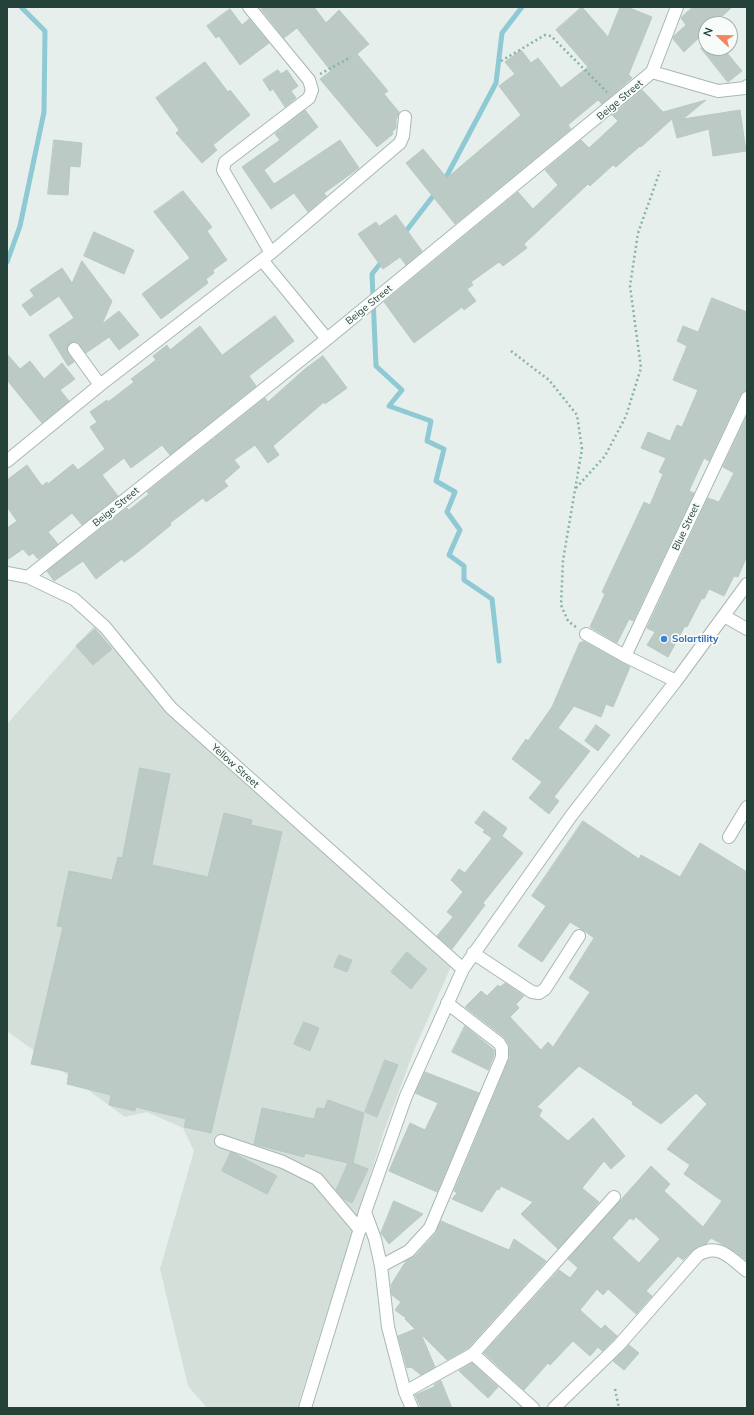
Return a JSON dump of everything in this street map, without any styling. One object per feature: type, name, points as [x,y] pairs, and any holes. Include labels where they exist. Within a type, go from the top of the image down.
[{"type":"street","points":[[249,7],[309,80],[312,90],[309,98],[225,162],[223,170],[266,257],[327,339]]},
{"type":"street","name":"Beige Street","points":[[28,577],[327,339],[652,72],[677,7]]},
{"type":"street","points":[[652,72],[718,91],[745,88],[747,86]]},
{"type":"street","points":[[7,461],[100,385],[266,257],[400,143],[403,136],[406,117]]},
{"type":"street","points":[[74,349],[100,385]]},
{"type":"street","name":"Blue Street","points":[[625,656],[747,398]]},
{"type":"street","name":"Yellow Street","points":[[7,573],[28,577],[74,599],[85,608],[106,627],[171,708],[462,969]]},
{"type":"street","points":[[305,1408],[365,1212],[406,1096],[462,969],[571,816],[676,680],[747,584]]},
{"type":"street","points":[[724,616],[747,629]]},
{"type":"street","points":[[586,634],[625,656],[676,680]]},
{"type":"street","points":[[729,837],[747,807]]},
{"type":"street","points":[[474,953],[532,992],[539,992],[545,989],[580,936]]},
{"type":"street","points":[[381,1266],[409,1251],[430,1228],[502,1057],[502,1048],[499,1043],[447,1003]]},
{"type":"street","points":[[221,1141],[283,1162],[317,1179],[360,1230]]},
{"type":"street","points":[[405,1392],[472,1354],[614,1197]]},
{"type":"street","points":[[365,1212],[375,1239],[381,1266],[388,1327],[405,1392],[412,1408]]},
{"type":"street","points":[[554,1408],[619,1345],[698,1256],[706,1250],[720,1251],[747,1271]]},
{"type":"street","points":[[472,1354],[534,1408]]},
{"type":"path","points":[[501,61],[545,35],[551,36],[617,102]]},
{"type":"path","points":[[309,80],[351,57]]},
{"type":"path","points":[[576,488],[605,456],[626,416],[641,368],[630,286],[638,233],[660,171]]},
{"type":"path","points":[[511,351],[549,380],[577,415],[582,450],[563,560],[561,605],[568,621],[586,634]]},
{"type":"path","points":[[616,1389],[619,1408]]},
{"type":"shaded area","points":[[94,626],[166,710],[453,962],[415,1048],[384,1131],[297,1408],[207,1408],[188,1386],[160,1269],[194,1151],[183,1128],[147,1112],[125,1117],[7,1031],[7,724]]},
{"type":"building","points":[[263,7],[314,7],[326,23],[339,10],[369,44],[357,54],[388,91],[384,94],[399,112],[396,120],[396,128],[392,132],[393,134],[377,147],[320,79],[331,71],[297,28],[284,38],[261,9]]},
{"type":"building","points":[[582,7],[608,37],[620,7],[627,7],[652,17],[628,76],[629,75],[632,78],[602,104],[598,100],[568,125],[571,129],[455,224],[406,163],[423,149],[447,178],[521,115],[499,86],[515,74],[505,62],[521,50],[531,63],[538,58],[561,88],[588,67],[556,30]]},
{"type":"building","points":[[693,7],[732,7],[722,16],[698,16],[698,39],[684,52],[673,39],[674,36],[686,25],[681,18]]},
{"type":"building","points":[[230,9],[242,25],[249,19],[269,43],[240,65],[219,36],[216,38],[207,26]]},
{"type":"building","points":[[707,56],[730,56],[742,71],[728,82]]},
{"type":"building","points":[[205,62],[228,92],[230,90],[250,115],[213,145],[217,150],[202,163],[176,133],[179,130],[156,98]]},
{"type":"building","points":[[278,70],[281,74],[287,70],[298,86],[291,91],[296,98],[285,107],[273,89],[270,91],[263,80]]},
{"type":"building","points":[[642,90],[663,112],[706,100],[683,119],[740,110],[746,151],[713,156],[709,129],[677,138],[672,119],[616,167],[613,165],[590,186],[588,184],[524,244],[527,248],[503,266],[499,262],[471,282],[473,285],[467,289],[476,301],[464,310],[462,307],[414,343],[384,302],[518,192],[533,209],[558,185],[545,170],[581,140],[589,148],[618,121],[612,115]]},
{"type":"building","points":[[305,110],[318,127],[264,170],[274,184],[340,140],[359,168],[324,193],[326,196],[308,212],[294,193],[271,209],[242,167],[280,140],[275,134]]},
{"type":"building","points":[[54,140],[82,143],[80,167],[70,166],[68,195],[48,194]]},
{"type":"building","points":[[183,191],[212,227],[207,231],[227,260],[213,270],[214,273],[206,279],[208,283],[161,319],[142,294],[190,258],[154,212]]},
{"type":"building","points":[[396,215],[422,251],[406,265],[400,257],[383,269],[358,234],[376,222],[379,226]]},
{"type":"building","points":[[94,232],[134,250],[124,274],[84,256]]},
{"type":"building","points":[[82,261],[112,301],[102,324],[119,311],[139,335],[119,350],[109,337],[86,353],[77,342],[70,343],[67,350],[74,362],[68,366],[49,335],[74,318],[59,296],[30,316],[22,305],[34,296],[30,290],[62,268],[72,283]]},
{"type":"building","points":[[712,298],[747,312],[747,391],[740,395],[709,461],[704,458],[689,491],[694,493],[633,621],[629,619],[617,643],[590,627],[605,594],[602,592],[644,502],[650,505],[663,474],[659,472],[666,458],[641,448],[648,432],[670,441],[677,425],[682,427],[698,390],[673,380],[687,346],[677,341],[683,326],[698,332]]},
{"type":"building","points":[[275,316],[294,341],[249,376],[256,386],[170,455],[162,445],[131,468],[124,458],[102,475],[118,496],[82,525],[72,513],[48,532],[58,544],[38,559],[33,553],[29,556],[23,549],[7,560],[7,528],[17,521],[7,507],[7,480],[27,465],[42,486],[47,482],[48,484],[73,464],[78,470],[105,449],[90,427],[97,422],[90,412],[107,400],[108,402],[134,382],[131,379],[156,360],[153,356],[167,345],[170,350],[200,326],[222,355]]},
{"type":"building","points":[[7,354],[20,369],[30,361],[44,379],[62,363],[75,379],[60,390],[69,401],[42,423],[7,380]]},
{"type":"building","points":[[323,356],[347,388],[325,404],[324,402],[273,446],[279,455],[268,463],[255,445],[234,460],[240,467],[224,481],[228,486],[206,502],[203,498],[170,523],[171,525],[124,562],[122,559],[96,579],[83,561],[54,581],[47,571],[127,508],[129,510],[149,494],[147,492],[265,398],[268,402],[305,369]]},
{"type":"building","points":[[747,416],[747,556],[738,577],[734,576],[724,596],[709,589],[704,599],[702,598],[687,627],[685,626],[668,657],[647,645],[655,632],[647,628],[708,498],[719,502],[734,473],[723,467]]},
{"type":"building","points":[[95,629],[112,649],[93,665],[76,646]]},
{"type":"building","points":[[583,641],[630,667],[613,707],[606,704],[601,717],[574,706],[558,728],[590,751],[554,797],[559,801],[549,814],[529,798],[542,782],[512,759],[526,739],[528,741],[552,707],[580,642],[582,643]]},
{"type":"building","points":[[596,725],[610,735],[598,751],[585,741]]},
{"type":"building","points":[[140,768],[170,774],[152,865],[208,877],[224,813],[252,820],[251,825],[282,832],[211,1133],[184,1127],[186,1119],[136,1107],[135,1111],[109,1105],[111,1095],[67,1084],[69,1072],[31,1064],[63,927],[57,926],[69,871],[112,880],[118,857],[122,858]]},
{"type":"building","points":[[484,811],[507,828],[502,836],[523,853],[483,903],[485,905],[452,949],[437,936],[453,917],[447,912],[463,892],[451,880],[459,869],[465,873],[492,838],[483,832],[485,830],[475,823]]},
{"type":"building","points":[[583,821],[639,859],[641,855],[680,877],[700,843],[747,872],[747,1261],[734,1251],[711,1238],[706,1244],[693,1250],[683,1260],[678,1256],[646,1291],[652,1296],[636,1314],[608,1289],[603,1295],[597,1289],[580,1310],[601,1329],[605,1325],[617,1336],[602,1351],[598,1347],[590,1356],[573,1341],[550,1365],[548,1363],[524,1390],[484,1353],[559,1270],[570,1278],[578,1268],[568,1259],[651,1166],[670,1184],[664,1191],[703,1227],[722,1201],[684,1174],[690,1165],[667,1149],[707,1104],[696,1093],[661,1124],[632,1104],[633,1102],[579,1066],[537,1107],[542,1110],[539,1116],[568,1141],[593,1118],[625,1156],[611,1169],[604,1161],[582,1188],[599,1202],[558,1249],[521,1214],[533,1202],[501,1186],[499,1190],[497,1189],[482,1212],[452,1199],[457,1193],[454,1191],[510,1057],[509,1045],[504,1037],[465,1007],[481,991],[487,996],[498,985],[500,987],[505,983],[524,996],[516,1004],[519,1008],[510,1017],[541,1050],[548,1042],[553,1047],[590,992],[569,978],[594,938],[583,930],[570,922],[542,962],[518,946],[546,906],[532,896]],"holes":[[[636,1217],[660,1239],[639,1263],[612,1238],[630,1218],[633,1220]]]},
{"type":"building","points":[[407,952],[427,969],[411,989],[391,972]]},
{"type":"building","points":[[339,955],[352,960],[347,972],[334,967]]},
{"type":"building","points":[[304,1022],[319,1028],[310,1051],[294,1044]]},
{"type":"building","points":[[465,1026],[494,1050],[494,1055],[488,1070],[452,1052]]},
{"type":"building","points":[[385,1060],[398,1065],[377,1117],[365,1112]]},
{"type":"building","points":[[425,1072],[479,1093],[437,1192],[389,1171],[410,1123],[425,1130],[438,1103],[415,1093]]},
{"type":"building","points":[[328,1100],[364,1113],[353,1163],[368,1169],[352,1203],[344,1199],[336,1190],[348,1163],[305,1153],[304,1157],[254,1144],[262,1108],[314,1119],[317,1108],[324,1109]]},
{"type":"building","points":[[231,1152],[277,1176],[267,1194],[222,1171]]},
{"type":"building","points":[[394,1201],[423,1214],[389,1244],[381,1233]]},
{"type":"building","points":[[441,1221],[509,1250],[514,1239],[546,1261],[468,1348],[447,1360],[421,1334],[435,1367],[421,1375],[411,1367],[407,1368],[398,1336],[415,1329],[405,1319],[406,1318],[395,1310],[401,1302],[392,1295],[391,1285],[406,1261],[415,1256],[436,1233]]},
{"type":"building","points":[[629,1345],[639,1353],[624,1370],[613,1361]]},
{"type":"building","points":[[472,1363],[498,1387],[488,1398],[459,1371]]},
{"type":"building","points":[[441,1381],[452,1408],[421,1408],[415,1395],[436,1386],[434,1385]]},
{"type":"waterway","points":[[7,262],[20,226],[44,112],[45,31],[21,7]]},
{"type":"waterway","points":[[443,183],[496,83],[502,33],[522,7]]},
{"type":"waterway","points":[[403,235],[437,191]]},
{"type":"waterway","points":[[383,260],[372,274],[376,366],[402,390],[389,406],[431,421],[427,441],[444,449],[436,481],[455,492],[447,512],[460,530],[449,555],[464,566],[464,580],[492,599],[499,661]]},
{"type":"place","name":"Solartility","points":[[664,639]]}]
